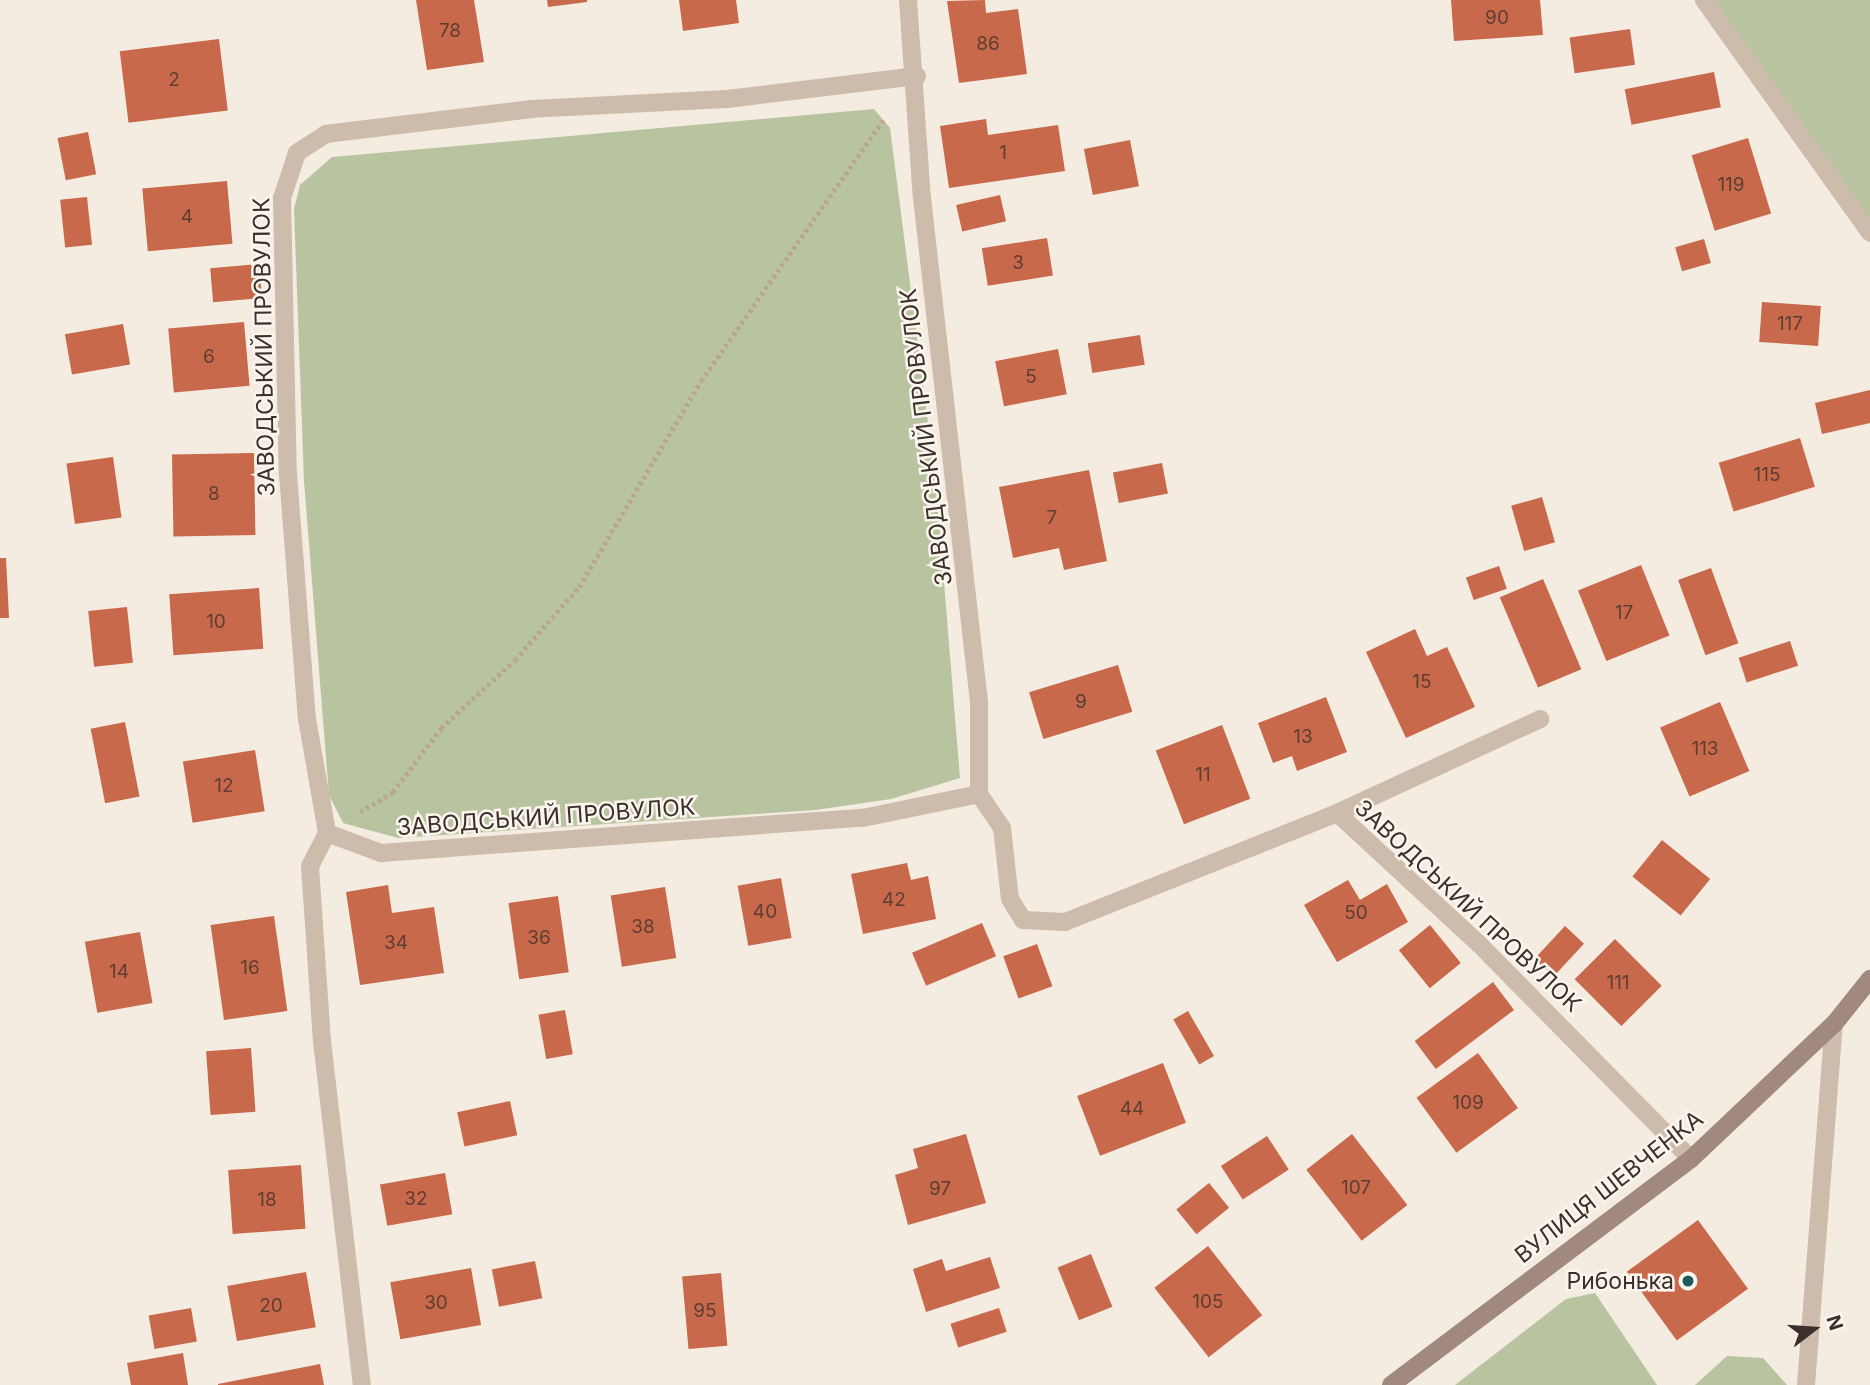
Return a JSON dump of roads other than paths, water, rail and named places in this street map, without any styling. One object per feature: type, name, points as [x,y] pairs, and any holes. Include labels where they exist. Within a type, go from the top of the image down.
[{"type":"street","name":"ЗАВОДСЬКИЙ ПРОВУЛОК","points":[[908,0],[917,76],[922,198],[979,702],[979,794],[1002,828],[1010,899],[1023,920],[1065,922],[1336,813],[1479,944],[1691,1159]]},
{"type":"street","points":[[1704,0],[1870,233]]},
{"type":"street","name":"ЗАВОДСЬКИЙ ПРОВУЛОК","points":[[917,76],[727,99],[532,109],[326,134],[297,153],[282,198],[288,474],[307,719],[327,833],[381,853],[863,818],[979,794]]},
{"type":"street","points":[[1336,813],[1540,719]]},
{"type":"street","points":[[327,833],[310,866],[322,1041],[362,1385]]},
{"type":"street","name":"ВУЛИЦЯ ШЕВЧЕНКА","points":[[1391,1385],[1691,1159],[1834,1024],[1870,979]]},
{"type":"street","points":[[1806,1385],[1834,1024]]},
{"type":"place","name":"Рибонька","points":[[1688,1281]]}]
